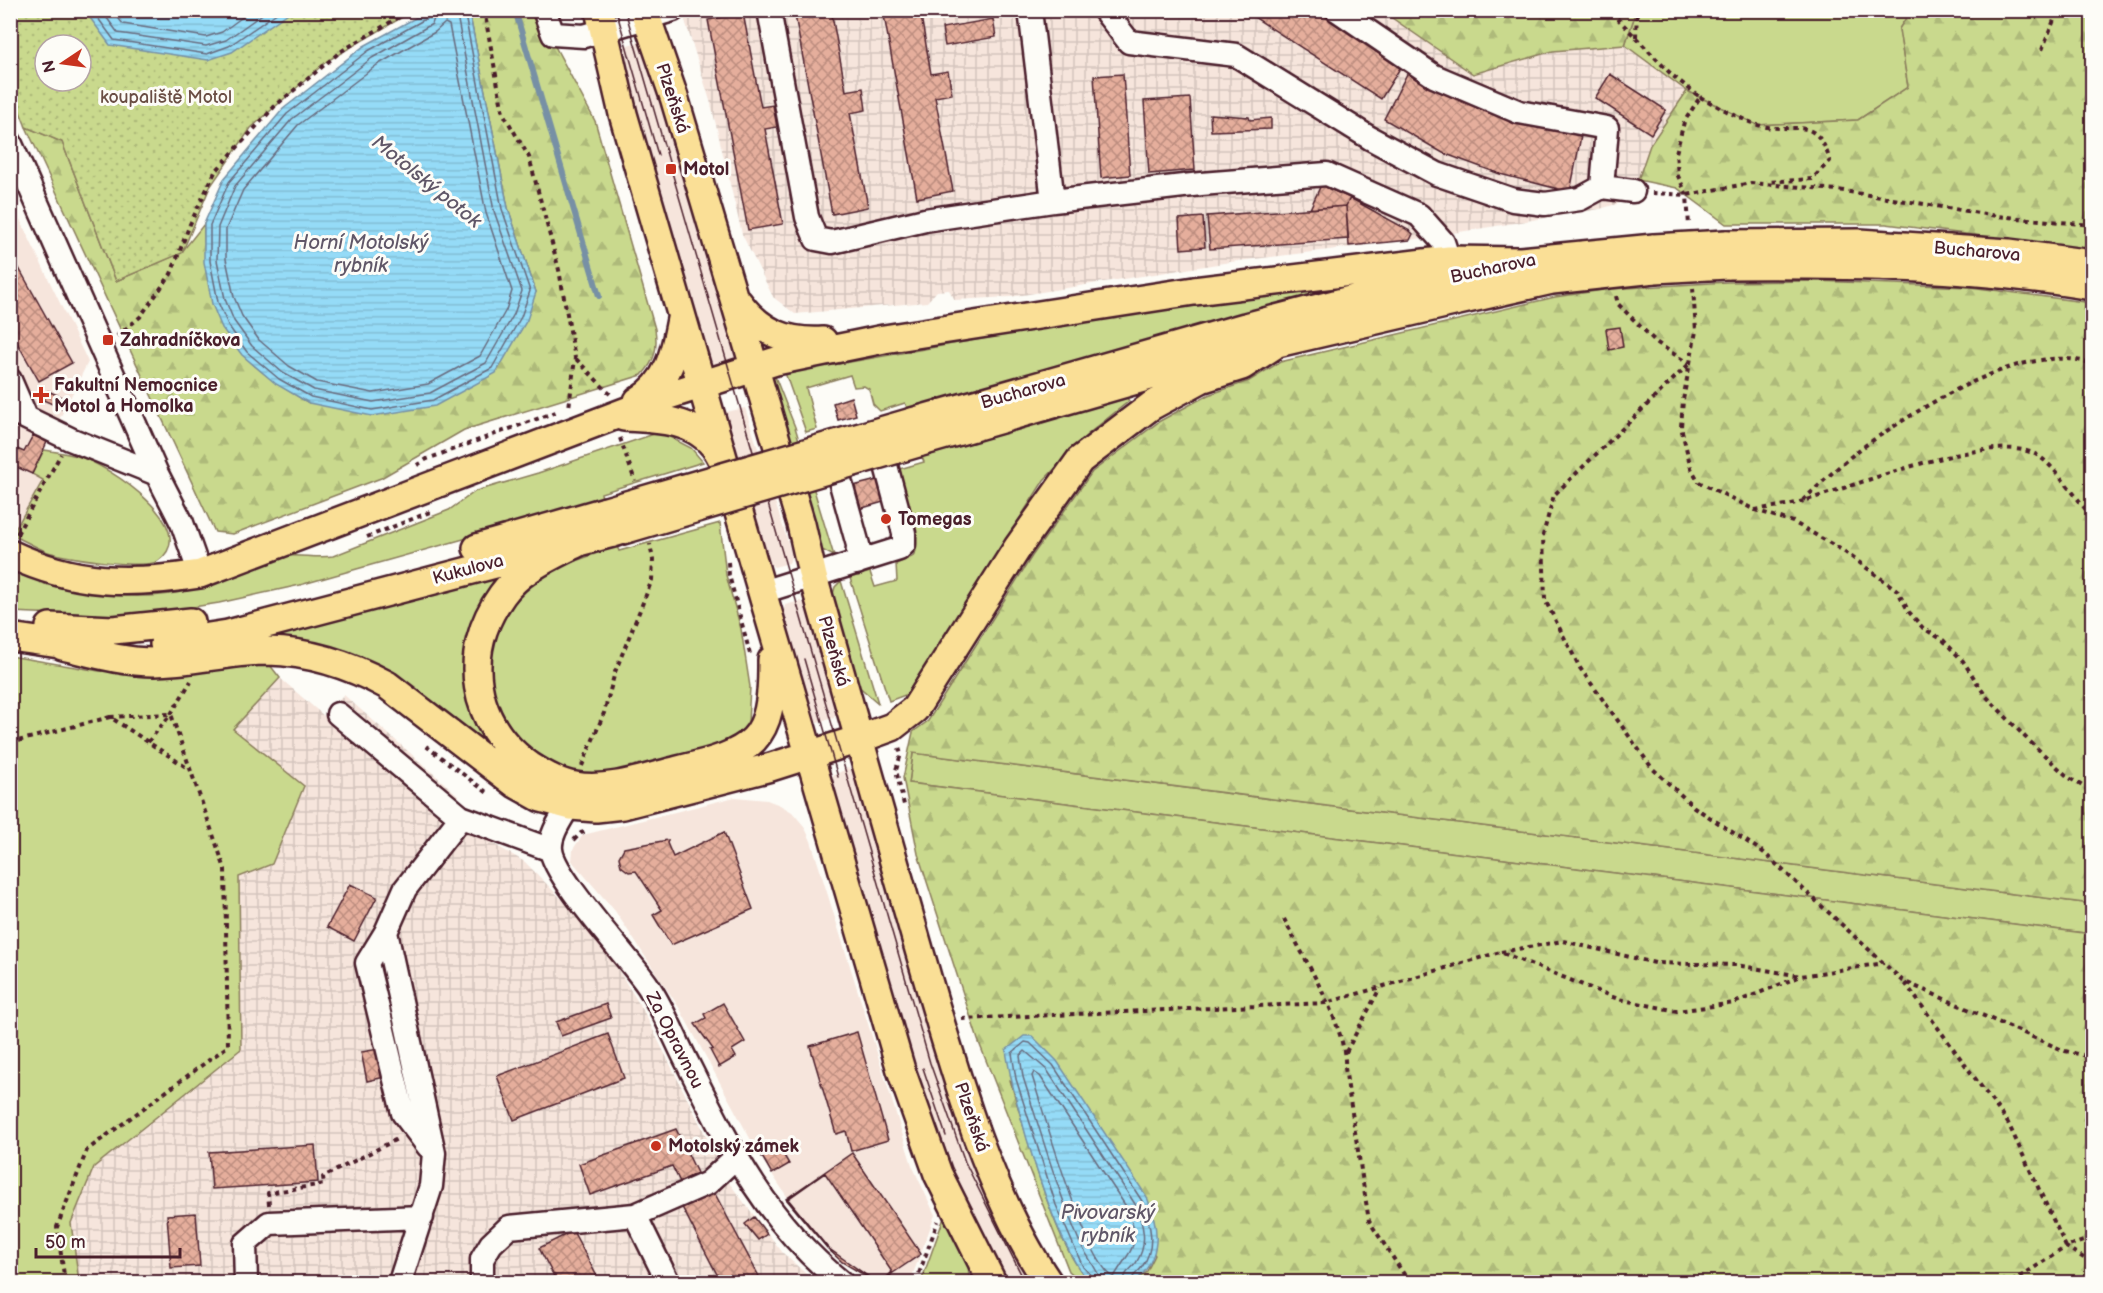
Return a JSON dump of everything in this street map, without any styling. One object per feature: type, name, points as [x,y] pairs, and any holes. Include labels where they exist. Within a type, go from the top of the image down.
[{"type":"main road","name":"Plzeňská","points":[[645,14],[674,97],[801,524],[813,577],[947,1044],[984,1152],[1030,1256],[1048,1282]]},
{"type":"main road","points":[[602,21],[623,114],[727,469],[807,754],[901,1070],[938,1174],[984,1276]]},
{"type":"main road","name":"Bucharova","points":[[915,432],[1245,327],[1521,261],[1654,259],[1859,243],[2009,253],[2092,264]]},
{"type":"main road","name":"Bucharova","points":[[1726,255],[1839,265],[1971,270],[2092,285]]},
{"type":"main road","name":"Bucharova","points":[[915,432],[1209,359],[1552,280],[1609,272],[1654,259]]},
{"type":"main road","points":[[612,408],[754,369],[884,339],[1194,291],[1449,260],[1521,261]]},
{"type":"main road","points":[[731,291],[752,319],[780,338],[814,342],[884,339]]},
{"type":"main road","points":[[12,547],[62,574],[91,580],[125,583],[200,574],[650,394],[659,385],[670,366],[682,314]]},
{"type":"main road","points":[[579,542],[516,578],[491,613],[481,636],[476,661],[482,702],[503,744],[574,797],[596,808],[623,805],[771,767],[892,727],[915,709],[1018,547],[1080,460],[1151,406],[1201,379],[1242,366],[1273,345]]},
{"type":"main road","points":[[612,408],[684,425],[711,443],[727,469]]},
{"type":"main road","name":"Kukulova","points":[[13,628],[140,629],[226,616],[609,522],[915,432]]},
{"type":"main road","name":"Kukulova","points":[[13,628],[63,646],[124,647],[228,634],[579,542],[609,522]]},
{"type":"main road","points":[[63,646],[116,658],[153,662],[267,651],[305,655],[346,665],[387,685],[516,784],[541,798],[574,797],[700,765],[734,755],[748,746],[760,734],[770,708],[772,629]]},
{"type":"street","points":[[544,10],[553,34],[584,36],[602,21],[673,10]]},
{"type":"street","points":[[769,10],[807,217],[816,239],[832,242],[925,220],[1053,201],[1201,184],[1327,174],[1419,216],[1443,242],[1449,260]]},
{"type":"street","points":[[1030,10],[1053,201]]},
{"type":"street","points":[[1104,10],[1129,42],[1236,55],[1370,138],[1437,174],[1513,200],[1545,204],[1580,199],[1602,187],[1633,191]]},
{"type":"street","points":[[1337,10],[1434,75],[1519,112],[1607,128],[1602,187]]},
{"type":"street","points":[[10,142],[158,474],[182,522],[200,574]]},
{"type":"street","points":[[10,380],[18,414],[70,439],[158,474]]},
{"type":"street","points":[[762,592],[813,577],[857,563],[900,549],[904,544],[904,533],[880,443],[833,455],[858,545],[857,563]]},
{"type":"street","points":[[338,714],[461,817],[551,850],[553,836],[574,797]]},
{"type":"street","points":[[434,1153],[403,1113],[367,963],[386,932],[405,889],[461,817]]},
{"type":"street","name":"Za Opravnou","points":[[551,850],[568,884],[649,987],[735,1158],[778,1220],[820,1265],[841,1282]]},
{"type":"street","points":[[386,932],[434,1153],[431,1186],[400,1282]]},
{"type":"street","points":[[482,1282],[482,1259],[491,1244],[509,1227],[635,1215],[708,1183],[735,1158]]},
{"type":"street","points":[[635,1215],[668,1282]]},
{"type":"street","points":[[246,1282],[245,1244],[269,1223],[422,1217]]},
{"type":"path","points":[[114,338],[140,317],[171,274],[190,224],[215,172],[222,164],[275,106],[340,52],[411,10]]},
{"type":"path","points":[[484,10],[503,113],[530,157],[559,270],[575,358],[569,408]]},
{"type":"path","points":[[1614,10],[1616,18],[1673,76],[1700,97],[1757,125],[1811,130],[1825,142],[1830,161],[1812,179],[1751,183],[1687,195],[1633,191]]},
{"type":"path","points":[[1636,37],[1637,10]]},
{"type":"path","points":[[1948,10],[1965,10]]},
{"type":"path","points":[[2042,50],[2058,10]]},
{"type":"path","points":[[1687,195],[1678,176],[1677,153],[1684,122],[1700,97]]},
{"type":"path","points":[[1751,183],[1838,190],[1997,216],[2092,225]]},
{"type":"path","points":[[1609,272],[1618,304],[1656,342],[1689,364]]},
{"type":"path","points":[[575,358],[612,408],[635,480]]},
{"type":"path","points":[[1800,502],[1864,446],[1969,382],[2042,358],[2092,364]]},
{"type":"path","points":[[1689,364],[1681,427],[1691,468],[1699,482],[1755,510],[1793,522],[1842,550],[1897,590],[1909,612],[1923,628],[1943,640],[1964,661],[1985,695],[2025,737],[2068,777],[2092,792]]},
{"type":"path","points":[[1689,364],[1554,495],[1543,535],[1545,600],[1580,668],[1652,768],[1694,807],[1763,852],[1904,981],[2008,1123],[2066,1247],[2092,1263]]},
{"type":"path","points":[[410,470],[427,459],[537,417],[579,405]]},
{"type":"path","points":[[12,547],[70,439]]},
{"type":"path","points":[[1755,510],[1800,502],[1843,486],[1929,462],[2004,449],[2035,454],[2067,484],[2092,518]]},
{"type":"path","points":[[574,797],[584,760],[604,713],[615,672],[652,580],[652,553]]},
{"type":"path","points":[[148,742],[171,714],[193,679]]},
{"type":"path","points":[[10,743],[110,717],[171,714]]},
{"type":"path","points":[[65,1282],[57,1227],[87,1150],[228,1046],[225,869],[171,714]]},
{"type":"path","points":[[110,717],[191,769]]},
{"type":"path","points":[[1284,919],[1326,1003],[1346,1053]]},
{"type":"path","points":[[955,1019],[1326,1003],[1500,952],[1563,941],[1655,963],[1736,965],[1801,976]]},
{"type":"path","points":[[1500,952],[1618,999],[1677,1011],[1734,1003],[1801,976],[1885,963]]},
{"type":"path","points":[[1904,981],[2065,1051],[2092,1057]]},
{"type":"path","points":[[1380,988],[1346,1053],[1345,1068],[1369,1221],[1409,1282]]},
{"type":"path","points":[[269,1223],[268,1193],[324,1185],[323,1177],[416,1130]]},
{"type":"path","points":[[2012,1282],[2066,1247],[2092,1238]]},
{"type":"shaded area","points":[[682,11],[1382,11],[1473,73],[1553,51],[1625,45],[1687,91],[1651,145],[1630,200],[1600,209],[1410,240],[1230,262],[1010,297],[955,300],[949,290],[937,291],[927,302],[795,314],[773,297],[742,234],[711,104]]},
{"type":"shaded area","points":[[643,41],[648,45],[739,361],[709,371],[620,53],[623,46]]},
{"type":"shaded area","name":"Fakultní Nemocnice Motol a Homolka","points":[[10,198],[88,362],[32,474],[44,480],[12,535]]},
{"type":"shaded area","points":[[745,408],[792,555],[789,563],[774,567],[766,561],[724,416],[726,412]]},
{"type":"shaded area","points":[[800,601],[809,607],[838,709],[834,718],[818,722],[813,721],[782,618],[785,605]]},
{"type":"shaded area","points":[[280,678],[324,716],[344,695],[459,796],[447,812],[464,827],[525,862],[595,933],[643,1010],[730,1184],[783,1253],[815,1282],[79,1282],[71,1223],[94,1167],[241,1049],[233,729]]},
{"type":"shaded area","points":[[848,768],[857,776],[1034,1282],[1005,1282],[958,1189],[936,1136],[914,1073],[830,777]]},
{"type":"shaded area","points":[[735,797],[767,800],[780,805],[792,812],[804,826],[811,841],[912,1165],[935,1215],[910,1282],[872,1282],[842,1262],[810,1231],[758,1153],[680,1009],[615,911],[572,861],[573,849],[583,835]]},
{"type":"green space","points":[[1911,10],[2092,11],[2092,250],[1886,224],[1726,224],[1677,188],[1638,180],[1650,145],[1687,91],[1757,125],[1858,120],[1908,87],[1899,29]]},
{"type":"green space","name":"koupaliště Motol","points":[[11,11],[413,11],[327,61],[251,128],[210,187],[182,253],[116,281],[62,142],[26,127],[11,89]]},
{"type":"green space","points":[[469,11],[536,11],[595,121],[655,329],[656,348],[653,359],[642,375],[464,430],[381,478],[233,534],[215,532],[26,127],[62,142],[116,281],[181,253],[204,224],[207,275],[212,298],[229,336],[255,366],[309,403],[536,292],[508,208]]},
{"type":"green space","points":[[1382,11],[1632,11],[1634,18],[1625,45],[1553,51],[1473,74]]},
{"type":"green space","points":[[1632,11],[1911,11],[1899,29],[1908,87],[1858,120],[1757,125],[1687,91],[1625,45],[1634,18]]},
{"type":"green space","points":[[1816,281],[1970,287],[2092,303],[2092,904],[913,753],[909,783],[2092,934],[2092,1282],[1135,1282],[1147,1271],[1155,1255],[1010,1080],[1053,1216],[1077,1265],[1090,1282],[1082,1282],[1069,1271],[978,1040],[918,854],[903,778],[913,732],[928,721],[1032,556],[1092,472],[1160,421],[1208,395],[1249,381],[1280,362],[1555,297],[1610,289],[1728,282]]},
{"type":"green space","points":[[1364,283],[908,410],[905,403],[880,411],[873,404],[869,389],[864,386],[854,387],[850,375],[806,388],[817,429],[806,432],[783,367],[833,365],[1202,300]]},
{"type":"green space","points":[[772,369],[795,427],[834,556],[820,549],[770,372]]},
{"type":"green space","points":[[1127,398],[1129,401],[1088,434],[1044,480],[908,694],[889,701],[850,578],[870,572],[875,587],[897,581],[896,564],[912,557],[916,551],[904,494],[896,470],[924,462],[922,457]]},
{"type":"green space","points":[[660,432],[691,448],[703,462],[601,493],[602,500],[300,585],[219,603],[161,612],[107,616],[11,612],[10,569],[81,591],[129,596],[178,593],[212,584],[279,557],[333,556],[449,510],[476,491]]},
{"type":"green space","points":[[44,450],[71,454],[93,462],[129,485],[146,500],[161,516],[169,532],[169,547],[158,561],[137,564],[103,562],[68,556],[45,551],[12,535],[43,480],[32,474]]},
{"type":"green space","points":[[720,523],[726,575],[741,629],[750,687],[748,723],[755,727],[736,744],[609,776],[572,774],[555,768],[511,735],[489,686],[490,646],[507,607],[542,573],[617,546],[619,551]]},
{"type":"green space","points":[[510,565],[481,611],[471,631],[465,651],[463,671],[465,693],[486,745],[399,680],[254,638]]},
{"type":"green space","points":[[841,581],[878,703],[856,684],[832,597],[835,587]]},
{"type":"green space","points":[[10,656],[99,671],[153,672],[266,660],[280,678],[233,729],[304,786],[272,864],[239,877],[241,1049],[94,1167],[71,1223],[79,1282],[11,1282]]},
{"type":"green space","points":[[913,753],[2092,904],[2092,934],[909,783]]},
{"type":"green space","points":[[945,1215],[968,1260],[969,1282],[921,1282]]},
{"type":"water","points":[[85,11],[291,11],[232,52],[208,60],[110,45]]},
{"type":"water","name":"Horní Motolský rybník","points":[[428,11],[469,11],[508,208],[536,292],[527,320],[496,373],[435,406],[372,416],[309,403],[276,384],[242,355],[222,328],[212,304],[204,262],[204,224],[224,179],[283,109],[364,46]]},
{"type":"water","name":"Pivovarský rybník","points":[[1024,1036],[1032,1036],[1057,1061],[1147,1197],[1154,1221],[1156,1242],[1150,1263],[1135,1282],[1090,1282],[1063,1239],[1026,1137],[1010,1074],[1006,1050]]},
{"type":"building","points":[[794,10],[831,10],[846,91],[863,88],[866,110],[850,113],[868,207],[832,214]]},
{"type":"building","points":[[883,10],[920,10],[931,74],[948,71],[952,94],[935,97],[953,191],[917,198]]},
{"type":"building","points":[[1243,10],[1318,10],[1402,65],[1381,99]]},
{"type":"building","points":[[743,13],[761,107],[773,105],[777,127],[765,129],[783,224],[748,230],[708,20]]},
{"type":"building","points":[[993,19],[996,37],[945,46],[942,28]]},
{"type":"building","points":[[1410,68],[1528,122],[1581,136],[1570,192],[1500,174],[1443,153],[1384,119]]},
{"type":"building","points":[[1123,74],[1130,175],[1101,178],[1094,76]]},
{"type":"building","points":[[1610,74],[1666,110],[1651,134],[1595,98]]},
{"type":"building","points":[[1190,98],[1195,170],[1149,174],[1144,101]]},
{"type":"building","points":[[1210,114],[1249,117],[1250,120],[1271,118],[1271,129],[1211,131]]},
{"type":"building","points":[[1321,185],[1350,198],[1346,206],[1310,209]]},
{"type":"building","points":[[1350,198],[1410,231],[1413,234],[1410,240],[1349,246],[1346,206]]},
{"type":"building","points":[[1346,206],[1348,239],[1210,249],[1207,216]]},
{"type":"building","points":[[1203,217],[1205,247],[1181,249],[1179,219]]},
{"type":"building","points":[[10,252],[72,363],[39,381],[10,330]]},
{"type":"building","points":[[1620,327],[1623,347],[1609,350],[1606,329]]},
{"type":"building","points":[[48,391],[68,400],[64,409],[43,400]]},
{"type":"building","points":[[851,397],[856,415],[838,420],[833,403]]},
{"type":"building","points":[[33,435],[47,442],[32,474],[10,464],[10,446],[24,452]]},
{"type":"building","points":[[881,479],[887,501],[859,509],[853,486]]},
{"type":"building","points":[[724,832],[753,909],[671,945],[653,915],[662,910],[636,871],[629,872],[621,866],[619,857],[624,848],[668,840],[667,843],[673,857]]},
{"type":"building","points":[[350,884],[377,897],[354,941],[327,927]]},
{"type":"building","points":[[723,1003],[745,1042],[732,1050],[736,1057],[719,1067],[710,1050],[713,1049],[695,1024],[706,1018],[704,1014]]},
{"type":"building","points":[[606,1004],[611,1018],[561,1036],[556,1022]]},
{"type":"building","points":[[857,1032],[888,1140],[851,1151],[846,1131],[836,1134],[810,1046]]},
{"type":"building","points":[[608,1034],[624,1078],[514,1120],[497,1076]]},
{"type":"building","points":[[379,1049],[385,1077],[367,1081],[361,1052]]},
{"type":"building","name":"Motolský zámek","points":[[676,1129],[697,1173],[680,1182],[672,1166],[590,1195],[579,1164]]},
{"type":"building","points":[[315,1145],[318,1182],[212,1189],[209,1152]]},
{"type":"building","points":[[778,1145],[789,1164],[772,1174],[761,1155]]},
{"type":"building","points":[[852,1153],[921,1254],[884,1282],[882,1282],[892,1272],[825,1173],[788,1199],[828,1248],[876,1282],[842,1262],[827,1248],[786,1199]]},
{"type":"building","points":[[713,1190],[762,1282],[721,1282],[682,1207]]},
{"type":"building","points":[[196,1213],[200,1266],[171,1268],[167,1215]]},
{"type":"building","points":[[754,1217],[767,1234],[758,1240],[745,1224]]},
{"type":"building","points":[[573,1231],[600,1282],[557,1282],[539,1248]]},
{"type":"waterway","points":[[515,10],[599,296]]},
{"type":"tram line","points":[[616,10],[658,155]]},
{"type":"tram line","points":[[625,10],[930,1063],[965,1162],[1025,1282]]},
{"type":"tram line","points":[[804,659],[838,777]]},
{"type":"tram line","points":[[923,1068],[946,1136]]},
{"type":"place","name":"Motol","points":[[671,169]]},
{"type":"place","name":"Zahradníčkova","points":[[108,340]]},
{"type":"place","name":"Fakultní Nemocnice Motol a Homolka","points":[[41,395]]},
{"type":"place","name":"Tomegas","points":[[886,519]]},
{"type":"place","name":"Motolský zámek","points":[[656,1146]]},
{"type":"water label","name":"Motolský potok","points":[[427,181]]}]
